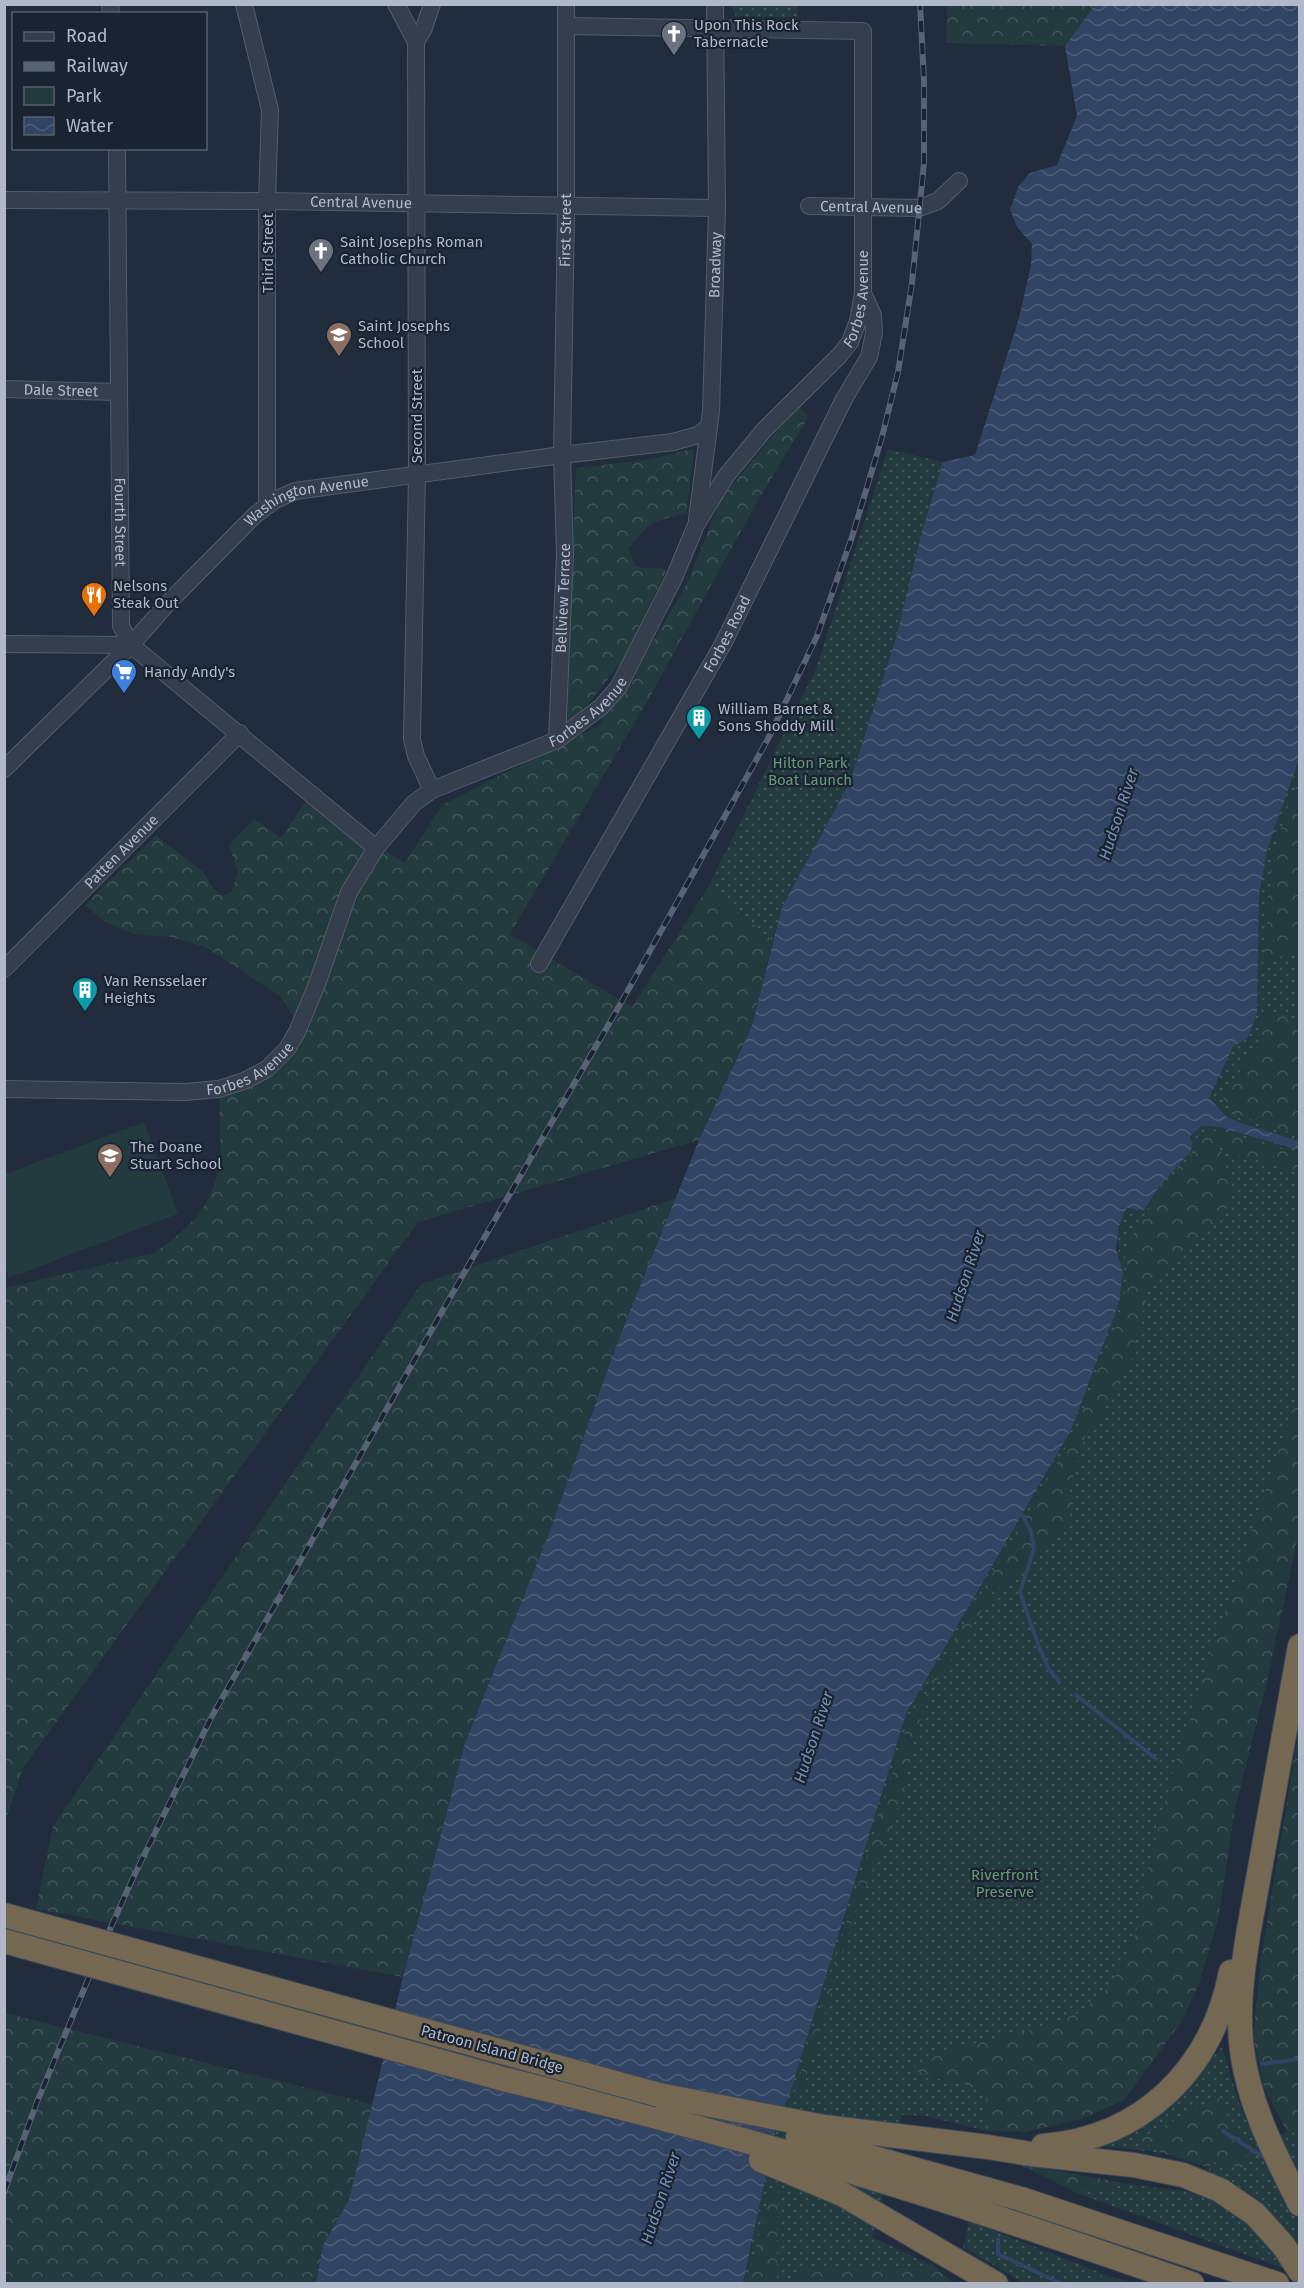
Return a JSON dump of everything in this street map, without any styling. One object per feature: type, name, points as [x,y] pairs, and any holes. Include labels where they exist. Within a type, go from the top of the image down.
[{"type":"highway","points":[[1299,1646],[1248,1935],[1240,2003],[1242,2048],[1251,2095],[1267,2136],[1299,2204]]},
{"type":"highway","points":[[988,2146],[1045,2146],[1065,2144],[1100,2135],[1147,2110],[1185,2074],[1204,2046],[1220,2015],[1230,1978],[1244,1898],[1267,1824]]},
{"type":"highway","name":"Patroon Island Bridge","points":[[4,1915],[659,2095],[760,2126],[978,2186],[1277,2283]]},
{"type":"highway","name":"Patroon Island Bridge","points":[[4,1941],[507,2080],[602,2102],[782,2151],[972,2209],[1192,2283]]},
{"type":"highway","points":[[507,2080],[597,2112],[735,2150],[789,2171],[851,2199],[996,2283]]},
{"type":"highway","points":[[659,2095],[824,2127],[1151,2167],[1198,2180],[1231,2197],[1255,2214],[1283,2245],[1299,2271]]},
{"type":"highway","points":[[955,2260],[983,2283]]},
{"type":"street","name":"Third Street","points":[[244,4],[270,110],[267,201],[267,505]]},
{"type":"street","points":[[396,4],[416,42]]},
{"type":"street","name":"Second Street","points":[[432,4],[424,28],[416,42],[417,474],[412,739],[416,756],[432,790]]},
{"type":"street","name":"First Street","points":[[562,455],[566,4]]},
{"type":"street","name":"Broadway","points":[[696,525],[709,427],[717,208],[715,4]]},
{"type":"street","points":[[566,26],[715,30]]},
{"type":"street","name":"Forbes Avenue","points":[[4,1089],[185,1092],[219,1089],[244,1081],[267,1069],[287,1049],[297,1032],[317,984],[349,892],[376,848],[414,803],[432,790],[557,740],[601,707],[618,688],[674,578],[696,525],[726,476],[765,429],[839,356],[850,342],[858,321],[863,293],[863,31],[715,30]]},
{"type":"street","name":"Fourth Street","points":[[117,150],[120,617],[122,626],[131,645],[376,848]]},
{"type":"street","name":"Central Avenue","points":[[809,206],[919,208],[939,201],[959,181]]},
{"type":"street","name":"Central Avenue","points":[[4,200],[267,201],[717,208]]},
{"type":"street","name":"Forbes Road","points":[[539,964],[723,644],[844,399],[869,357],[874,333],[873,315],[863,293]]},
{"type":"street","name":"Dale Street","points":[[4,389],[118,392]]},
{"type":"street","name":"Washington Avenue","points":[[4,769],[131,645],[168,603],[255,515],[267,505],[295,491],[673,442],[698,435],[709,427]]},
{"type":"street","name":"Bellview Terrace","points":[[557,740],[565,555],[562,455]]},
{"type":"street","points":[[4,644],[131,645]]},
{"type":"street","name":"Patten Avenue","points":[[4,969],[240,733]]},
{"type":"green space","points":[[731,5],[798,5],[798,17],[736,17]]},
{"type":"green space","points":[[947,5],[1095,5],[1065,46],[946,43]]},
{"type":"green space","points":[[799,405],[808,418],[756,504],[648,700],[510,934],[632,1007],[708,887],[773,941],[752,1026],[699,1140],[418,1222],[23,1768],[5,1822],[5,1288],[154,1253],[198,1216],[211,1194],[221,1164],[219,1096],[254,1077],[284,1043],[294,1018],[280,996],[205,947],[171,937],[134,934],[105,922],[85,905],[156,835],[203,872],[214,889],[223,896],[232,891],[238,872],[229,845],[254,819],[281,838],[306,801],[405,863],[442,805],[598,726],[657,635],[687,583],[722,497]]},
{"type":"green space","points":[[694,449],[686,514],[652,524],[628,549],[636,567],[667,569],[622,661],[589,703],[566,722],[576,468],[645,460]]},
{"type":"green space","name":"Hilton Park Boat Launch","points":[[888,449],[943,462],[921,535],[896,638],[850,782],[782,907],[773,941],[708,887],[815,671]]},
{"type":"green space","points":[[1299,759],[1299,1141],[1238,1122],[1226,1116],[1209,1098],[1233,1047],[1248,1038],[1257,1013],[1259,895],[1267,850]]},
{"type":"green space","points":[[1299,778],[1299,946],[1263,967],[1273,853]]},
{"type":"green space","points":[[1264,1007],[1299,1023],[1299,1134],[1268,1126],[1232,1112],[1222,1096],[1260,1043]]},
{"type":"green space","points":[[144,1122],[178,1214],[9,1278],[4,1263],[5,1174]]},
{"type":"green space","name":"Riverfront Preserve","points":[[1202,1126],[1219,1127],[1299,1150],[1299,1411],[1144,1925],[1107,2000],[931,2078],[958,2081],[986,2094],[986,2131],[926,2116],[902,2115],[872,2237],[934,2266],[896,2267],[915,2283],[743,2284],[778,2119],[906,1714],[1070,1432],[1123,1273],[1118,1240],[1126,1208],[1144,1210],[1156,1191],[1190,1152],[1190,1136]]},
{"type":"green space","points":[[1206,1130],[1223,1132],[1299,1154],[1299,1171],[1237,1155],[1219,1145],[1229,1176],[1228,1204],[1222,1220],[1188,1245],[1150,1284],[1131,1361],[1101,1416],[1087,1430],[1069,1490],[1074,1506],[1067,1526],[1036,1560],[992,1593],[960,1647],[929,1691],[910,1753],[905,1787],[885,1844],[856,1909],[804,2085],[791,2104],[910,1716],[1077,1428],[1100,1363],[1122,1312],[1127,1277],[1124,1250],[1164,1187],[1190,1157],[1199,1134]]},
{"type":"green space","points":[[676,1198],[618,1341],[548,1536],[465,1743],[403,1977],[36,1909],[53,1826],[421,1284]]},
{"type":"green space","points":[[1299,1388],[1299,1531],[1267,1682],[1235,1810],[1218,1920],[1199,1984],[1182,2021],[1124,2100],[1082,2119],[1025,2132],[986,2131],[986,2094],[958,2081],[931,2078],[912,2068],[934,2053],[1048,2026],[1082,2011],[1109,1987],[1125,1960],[1139,1923],[1144,1883],[1174,1768]]},
{"type":"green space","points":[[1299,1729],[1299,2133],[1287,2132],[1264,2088],[1253,2037],[1261,1959]]},
{"type":"green space","points":[[5,2013],[372,2104],[341,2283],[5,2284]]},
{"type":"green space","points":[[1222,2047],[1239,2103],[1256,2143],[1287,2132],[1299,2133],[1299,2274],[1077,2193],[1129,2184],[1199,2195],[1212,2161],[1219,2097],[1139,2139],[1162,2153],[1102,2146],[1162,2112]]},
{"type":"green space","points":[[1219,2097],[1251,2169],[1212,2162],[1209,2168],[1162,2153],[1139,2139]]},
{"type":"green space","points":[[1016,2163],[1129,2184],[1077,2193]]},
{"type":"green space","points":[[778,2179],[777,2283],[748,2284],[762,2220]]},
{"type":"green space","points":[[969,2221],[1109,2276],[1057,2283],[1024,2283],[963,2247]]},
{"type":"green space","points":[[801,2266],[839,2270],[934,2266],[953,2283],[796,2283]]},
{"type":"green space","points":[[1109,2276],[1135,2283],[1057,2284],[1056,2282]]},
{"type":"water","name":"Hudson River","points":[[1095,5],[1299,5],[1299,759],[1267,850],[1259,895],[1257,1013],[1248,1038],[1233,1047],[1209,1098],[1226,1116],[1238,1122],[1299,1141],[1299,1150],[1219,1127],[1202,1126],[1190,1136],[1192,1145],[1190,1152],[1156,1191],[1144,1210],[1126,1208],[1119,1227],[1116,1248],[1123,1273],[1118,1305],[1070,1432],[906,1714],[789,2096],[778,2119],[743,2283],[316,2284],[323,2245],[349,2200],[403,1977],[465,1743],[548,1536],[618,1341],[699,1140],[752,1026],[782,907],[850,782],[896,638],[921,535],[943,462],[975,455],[1019,318],[1031,265],[1032,244],[1017,227],[1010,210],[1018,187],[1030,173],[1057,165],[1077,116],[1065,46]]},
{"type":"waterway","points":[[1022,1514],[1031,1531],[1034,1549],[1020,1592],[1039,1647],[1049,1669],[1059,1681]]},
{"type":"waterway","points":[[1076,1695],[1156,1759]]},
{"type":"waterway","points":[[1262,2064],[1300,2059]]},
{"type":"waterway","points":[[1223,2131],[1268,2160]]},
{"type":"waterway","points":[[998,2239],[998,2254],[1062,2284]]},
{"type":"railway","points":[[4,2192],[37,2102],[97,1958],[132,1880],[212,1716],[472,1259],[617,1010],[769,737],[817,636],[852,537],[882,437],[898,372],[912,283],[924,163],[924,81],[920,4]]},
{"type":"place","name":"Upon This Rock Tabernacle","points":[[674,57]]},
{"type":"place","name":"Saint Josephs Roman Catholic Church","points":[[321,274]]},
{"type":"place","name":"Saint Josephs School","points":[[339,358]]},
{"type":"place","name":"Nelsons Steak Out","points":[[94,618]]},
{"type":"place","name":"Handy Andy's","points":[[124,695]]},
{"type":"place","name":"William Barnet & Sons Shoddy Mill","points":[[699,741]]},
{"type":"place","name":"Van Rensselaer Heights","points":[[85,1013]]},
{"type":"place","name":"The Doane Stuart School","points":[[110,1179]]}]
